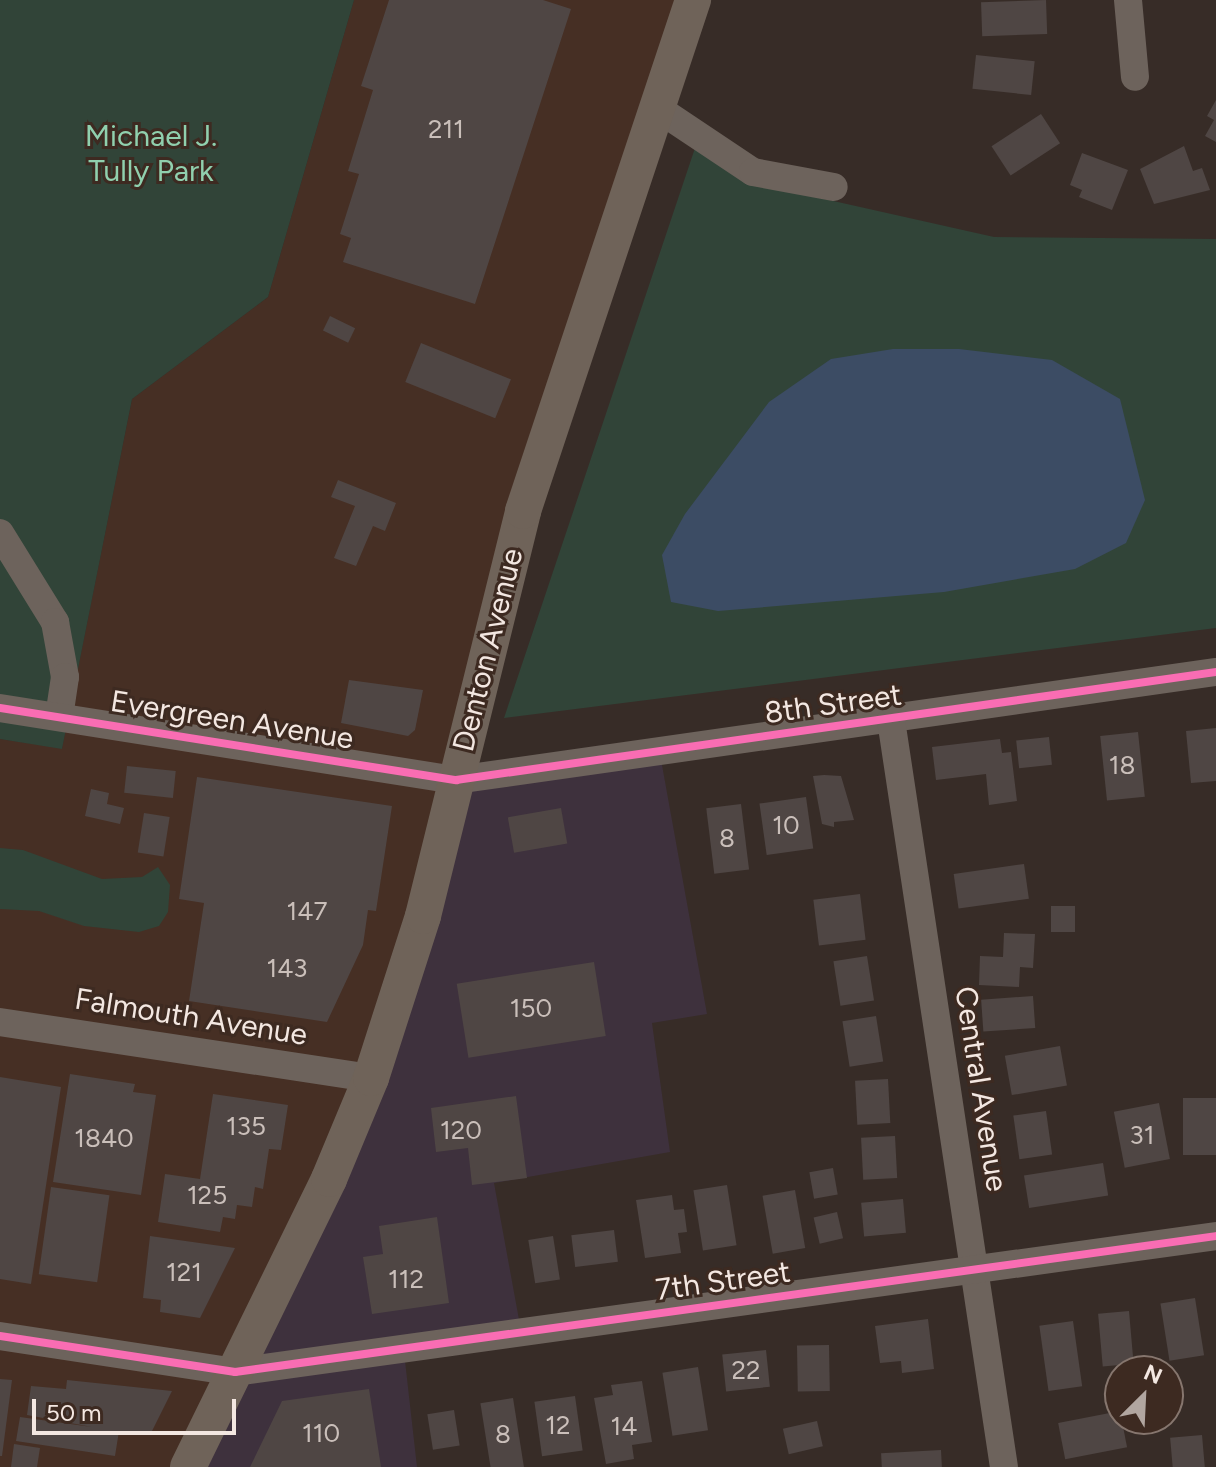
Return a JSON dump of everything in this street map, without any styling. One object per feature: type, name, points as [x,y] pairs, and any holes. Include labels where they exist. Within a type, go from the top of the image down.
[{"type":"main road","name":"Denton Avenue","points":[[188,1467],[371,1078],[423,916],[523,511],[693,0]]},
{"type":"street","points":[[1128,0],[1135,77]]},
{"type":"street","points":[[657,108],[753,172],[834,187]]},
{"type":"street","points":[[0,533],[55,622],[65,677],[59,717]]},
{"type":"street","name":"8th Street","points":[[456,780],[1216,672]]},
{"type":"street","name":"Evergreen Avenue","points":[[0,708],[456,780]]},
{"type":"street","name":"Central Avenue","points":[[891,720],[1004,1467]]},
{"type":"street","name":"Falmouth Avenue","points":[[0,1022],[371,1078]]},
{"type":"street","name":"7th Street","points":[[0,1336],[235,1372],[975,1272],[1216,1236]]},
{"type":"shaded area","points":[[354,0],[687,0],[367,1062],[173,1467],[0,1467],[0,739],[62,748],[132,399],[268,297]]},
{"type":"shaded area","points":[[660,754],[707,1014],[652,1023],[670,1152],[494,1183],[522,1336],[404,1352],[417,1467],[188,1467],[456,780]]},
{"type":"green space","name":"Michael J. Tully Park","points":[[0,0],[354,0],[268,297],[132,399],[62,749],[0,739]]},
{"type":"green space","points":[[695,148],[758,184],[994,237],[1216,239],[1216,628],[504,718]]},
{"type":"green space","points":[[0,848],[23,850],[102,879],[142,877],[158,867],[170,885],[168,912],[159,926],[139,932],[84,926],[39,911],[0,909]]},
{"type":"water","points":[[893,349],[959,349],[1052,360],[1120,399],[1145,500],[1126,543],[1075,569],[944,592],[718,611],[671,602],[662,555],[685,514],[769,402],[831,359]]},
{"type":"building","points":[[389,0],[543,0],[571,9],[475,304],[343,262],[351,238],[340,234],[359,174],[348,171],[373,90],[361,86]]},
{"type":"building","points":[[1046,0],[1047,34],[982,36],[981,2]]},
{"type":"building","points":[[976,55],[1035,61],[1031,95],[972,89]]},
{"type":"building","points":[[1216,100],[1216,142],[1205,136],[1214,120],[1207,116]]},
{"type":"building","points":[[1041,114],[1060,143],[1011,175],[992,146]]},
{"type":"building","points":[[1184,146],[1193,171],[1202,168],[1210,190],[1154,204],[1140,169]]},
{"type":"building","points":[[1082,153],[1128,170],[1112,210],[1079,197],[1082,190],[1070,185]]},
{"type":"building","points":[[330,316],[355,328],[348,343],[323,330]]},
{"type":"building","points":[[421,343],[511,379],[495,418],[405,382]]},
{"type":"building","points":[[338,480],[396,503],[385,531],[373,526],[356,566],[334,558],[355,506],[331,497]]},
{"type":"building","points":[[349,680],[423,690],[415,730],[408,736],[341,723]]},
{"type":"building","points":[[1216,728],[1216,781],[1191,783],[1186,731]]},
{"type":"building","points":[[1138,732],[1145,797],[1107,801],[1100,736]]},
{"type":"building","points":[[1049,737],[1052,765],[1019,768],[1016,740]]},
{"type":"building","points":[[1000,739],[1002,753],[1011,752],[1017,801],[989,805],[986,774],[936,780],[932,747]]},
{"type":"building","points":[[127,766],[176,771],[173,798],[124,793]]},
{"type":"building","points":[[813,776],[841,776],[854,820],[834,822],[834,827],[822,824]]},
{"type":"building","points":[[197,777],[392,806],[376,911],[368,910],[363,945],[327,1022],[189,1001],[204,903],[179,899]]},
{"type":"building","points":[[91,789],[109,793],[107,804],[124,808],[120,824],[85,816]]},
{"type":"building","points":[[806,797],[813,848],[767,855],[759,804]]},
{"type":"building","points":[[741,804],[749,870],[714,874],[706,808]]},
{"type":"building","points":[[561,808],[567,843],[514,853],[508,817]]},
{"type":"building","points":[[144,813],[170,817],[163,857],[138,853]]},
{"type":"building","points":[[1024,864],[1029,899],[959,909],[954,874]]},
{"type":"building","points":[[860,894],[866,940],[819,945],[813,900]]},
{"type":"building","points":[[1051,906],[1075,906],[1075,932],[1051,932]]},
{"type":"building","points":[[1004,933],[1035,934],[1033,968],[1020,967],[1019,987],[979,985],[980,956],[1003,957]]},
{"type":"building","points":[[867,956],[874,1000],[840,1006],[833,961]]},
{"type":"building","points":[[594,962],[606,1036],[468,1058],[457,984]]},
{"type":"building","points":[[1033,996],[1035,1028],[983,1032],[981,1000]]},
{"type":"building","points":[[876,1016],[883,1061],[850,1067],[842,1021]]},
{"type":"building","points":[[1060,1046],[1067,1085],[1012,1095],[1005,1056]]},
{"type":"building","points":[[70,1074],[135,1084],[133,1092],[156,1095],[141,1195],[53,1182]]},
{"type":"building","points":[[0,1077],[61,1087],[31,1284],[0,1279]]},
{"type":"building","points":[[888,1079],[890,1123],[857,1125],[855,1081]]},
{"type":"building","points":[[213,1094],[288,1105],[281,1150],[269,1149],[263,1189],[255,1187],[252,1207],[237,1205],[235,1219],[223,1217],[220,1232],[158,1222],[165,1174],[200,1179]]},
{"type":"building","points":[[516,1096],[527,1178],[472,1185],[468,1148],[436,1152],[431,1108]]},
{"type":"building","points":[[1183,1098],[1216,1098],[1216,1155],[1183,1155]]},
{"type":"building","points":[[1159,1103],[1170,1159],[1125,1168],[1114,1112]]},
{"type":"building","points":[[1046,1111],[1052,1155],[1019,1159],[1013,1116]]},
{"type":"building","points":[[895,1136],[897,1178],[863,1180],[861,1138]]},
{"type":"building","points":[[1103,1163],[1108,1196],[1029,1208],[1024,1176]]},
{"type":"building","points":[[833,1168],[838,1195],[814,1199],[809,1172]]},
{"type":"building","points":[[727,1185],[737,1245],[703,1251],[693,1190]]},
{"type":"building","points":[[51,1187],[109,1195],[97,1282],[39,1274]]},
{"type":"building","points":[[795,1190],[805,1248],[773,1254],[763,1196]]},
{"type":"building","points":[[672,1195],[674,1210],[684,1209],[687,1232],[678,1233],[681,1253],[645,1258],[636,1200]]},
{"type":"building","points":[[903,1199],[906,1233],[864,1237],[861,1203]]},
{"type":"building","points":[[837,1212],[843,1238],[820,1244],[814,1217]]},
{"type":"building","points":[[437,1217],[449,1303],[372,1314],[363,1257],[383,1254],[379,1226]]},
{"type":"building","points":[[614,1230],[618,1262],[575,1267],[571,1235]]},
{"type":"building","points":[[150,1236],[235,1248],[200,1318],[160,1312],[161,1300],[143,1298]]},
{"type":"building","points":[[553,1236],[560,1279],[535,1283],[528,1240]]},
{"type":"building","points":[[1195,1298],[1204,1355],[1184,1358],[1184,1355],[1169,1355],[1160,1303]]},
{"type":"building","points":[[1129,1311],[1133,1355],[1104,1355],[1103,1367],[1098,1314]]},
{"type":"building","points":[[928,1319],[934,1369],[902,1373],[901,1361],[880,1363],[875,1326]]},
{"type":"building","points":[[1073,1321],[1082,1386],[1049,1391],[1039,1326]]},
{"type":"building","points":[[829,1345],[830,1391],[798,1392],[797,1346]]},
{"type":"building","points":[[766,1350],[770,1387],[726,1391],[722,1355]]},
{"type":"building","points":[[698,1367],[708,1430],[672,1436],[662,1373]]},
{"type":"building","points":[[0,1379],[12,1380],[2,1456],[0,1456]]},
{"type":"building","points":[[67,1380],[172,1391],[150,1435],[119,1431],[115,1456],[16,1441],[20,1417],[92,1427],[27,1415],[31,1386],[66,1389]]},
{"type":"building","points":[[642,1381],[652,1442],[632,1445],[634,1459],[606,1464],[594,1398],[613,1395],[611,1385]]},
{"type":"building","points":[[369,1389],[381,1467],[250,1467],[282,1401]]},
{"type":"building","points":[[575,1396],[583,1450],[542,1456],[534,1402]]},
{"type":"building","points":[[513,1398],[524,1467],[491,1467],[480,1403]]},
{"type":"building","points":[[454,1410],[460,1446],[433,1450],[427,1414]]},
{"type":"building","points":[[1104,1414],[1104,1435],[1125,1435],[1127,1447],[1065,1459],[1058,1423]]},
{"type":"building","points":[[817,1421],[823,1446],[789,1454],[783,1429]]},
{"type":"building","points":[[1202,1435],[1205,1467],[1173,1467],[1170,1438]]},
{"type":"building","points":[[14,1444],[40,1448],[37,1467],[11,1467]]},
{"type":"building","points":[[941,1450],[942,1467],[882,1467],[881,1453]]},
{"type":"cycle path","points":[[0,708],[456,780],[1216,672]]},
{"type":"cycle path","points":[[0,1336],[235,1372],[1216,1236]]}]
